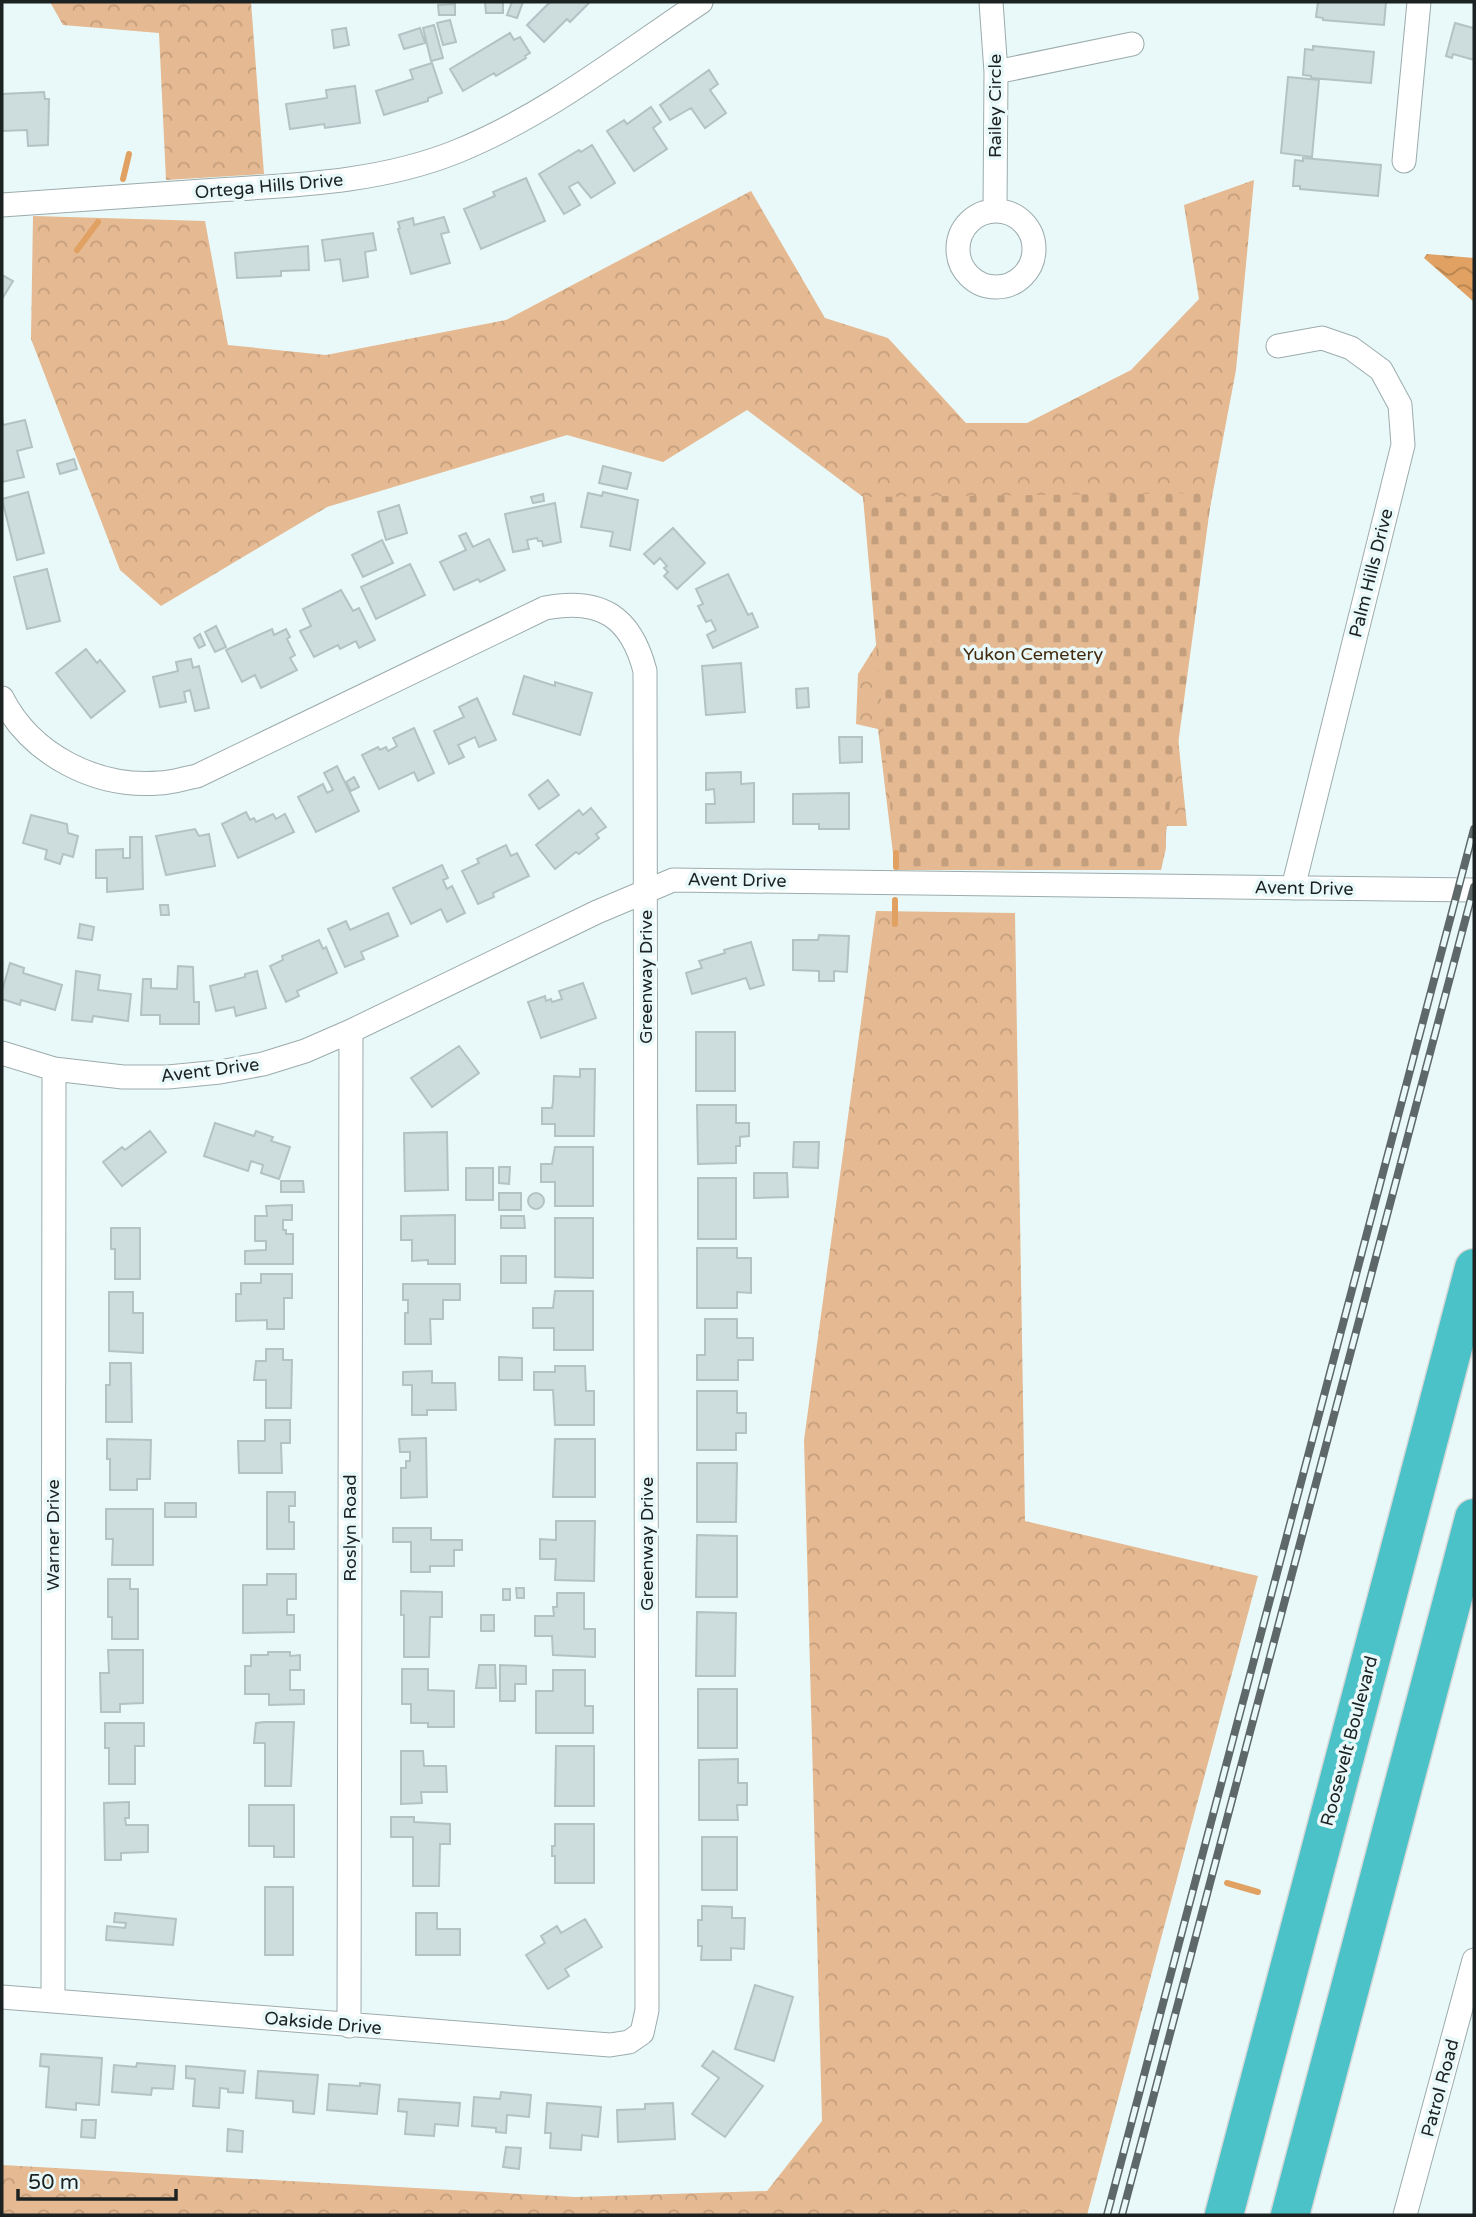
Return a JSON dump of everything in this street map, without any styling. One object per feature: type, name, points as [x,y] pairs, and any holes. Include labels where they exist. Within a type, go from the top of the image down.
[{"type":"highway","name":"Roosevelt Boulevard","points":[[1224,2215],[1474,1268]]},
{"type":"highway","points":[[1290,2215],[1474,1518]]},
{"type":"street","name":"Ortega Hills Drive","points":[[2,205],[333,183],[402,169],[456,152],[514,125],[561,97],[666,12],[701,2]]},
{"type":"street","name":"Railey Circle","points":[[991,2],[996,72],[995,210]]},
{"type":"street","points":[[1404,161],[1419,2]]},
{"type":"street","points":[[996,72],[1132,44]]},
{"type":"street","name":"Palm Hills Drive","points":[[1278,346],[1322,338],[1351,348],[1381,370],[1400,405],[1403,445],[1293,888]]},
{"type":"street","name":"Greenway Drive","points":[[2,698],[27,736],[82,772],[121,782],[160,783],[197,776],[545,608],[566,604],[589,606],[611,614],[639,647],[645,671],[646,890],[647,2010],[642,2033]]},
{"type":"street","name":"Avent Drive","points":[[2,1052],[54,1069],[123,1077],[168,1077],[263,1064],[305,1051],[351,1031],[646,890],[673,880],[1474,890]]},
{"type":"street","name":"Roslyn Road","points":[[349,2026],[351,1031]]},
{"type":"street","name":"Warner Drive","points":[[53,2001],[54,1069]]},
{"type":"street","name":"Patrol Road","points":[[1405,2215],[1474,1960]]},
{"type":"street","name":"Oakside Drive","points":[[2,1997],[611,2045],[629,2042],[642,2033]]},
{"type":"green space","points":[[50,2],[251,2],[264,174],[166,180],[159,33],[63,25]]},
{"type":"green space","points":[[1254,180],[1236,370],[1174,698],[1187,826],[1166,826],[1166,848],[1161,870],[895,870],[878,729],[856,724],[858,674],[885,631],[863,497],[747,410],[663,462],[567,435],[327,507],[161,606],[120,570],[31,339],[33,216],[205,221],[228,345],[326,355],[506,320],[751,191],[825,318],[888,338],[966,423],[1027,423],[1131,370],[1199,299],[1184,205]]},
{"type":"green space","name":"Yukon Cemetery","points":[[1212,493],[1161,870],[896,870],[863,497]]},
{"type":"green space","points":[[876,911],[1015,913],[1025,1521],[1258,1576],[1087,2215],[2,2215],[2,2165],[576,2197],[767,2191],[822,2121],[804,1440]]},
{"type":"water","points":[[1427,254],[1474,258],[1474,302],[1424,258]]},
{"type":"building","points":[[485,2],[503,2],[503,13],[486,13]]},
{"type":"building","points":[[512,2],[523,2],[517,18],[507,15]]},
{"type":"building","points":[[550,2],[590,2],[570,22],[567,19],[544,42],[527,25]]},
{"type":"building","points":[[1318,2],[1386,2],[1384,25],[1323,20],[1316,17]]},
{"type":"building","points":[[455,4],[455,15],[439,15],[438,5]]},
{"type":"building","points":[[450,20],[456,42],[443,45],[437,23]]},
{"type":"building","points":[[1455,23],[1473,28],[1474,26],[1474,60],[1453,54],[1452,58],[1446,56]]},
{"type":"building","points":[[434,25],[443,58],[431,61],[423,28]]},
{"type":"building","points":[[346,28],[349,45],[334,48],[332,30]]},
{"type":"building","points":[[420,28],[425,43],[404,49],[399,35]]},
{"type":"building","points":[[510,33],[514,40],[520,37],[530,53],[526,58],[463,91],[450,69]]},
{"type":"building","points":[[1313,46],[1374,52],[1371,83],[1303,75],[1305,49],[1313,50]]},
{"type":"building","points":[[432,63],[442,93],[428,98],[428,101],[384,115],[376,91],[413,79],[410,70]]},
{"type":"building","points":[[709,70],[718,84],[710,90],[726,113],[705,128],[691,108],[670,120],[660,105]]},
{"type":"building","points":[[1288,77],[1319,80],[1312,157],[1281,153]]},
{"type":"building","points":[[355,86],[360,123],[290,129],[286,104],[327,98],[326,90]]},
{"type":"building","points":[[44,92],[45,99],[49,99],[48,145],[28,146],[27,130],[2,131],[2,94]]},
{"type":"building","points":[[651,107],[661,122],[653,128],[667,149],[634,171],[607,131],[624,120],[627,124]]},
{"type":"building","points":[[592,145],[615,183],[591,198],[578,182],[569,187],[580,205],[564,214],[539,174]]},
{"type":"building","points":[[1303,158],[1381,165],[1378,196],[1300,189],[1300,186],[1293,186],[1295,160],[1303,161]]},
{"type":"building","points":[[526,178],[545,221],[481,249],[464,209],[495,196],[493,192]]},
{"type":"building","points":[[444,217],[449,232],[441,234],[450,263],[411,274],[398,222],[413,218],[414,225]]},
{"type":"building","points":[[373,233],[376,250],[365,252],[368,277],[343,281],[340,259],[325,261],[322,240]]},
{"type":"building","points":[[308,246],[309,270],[281,271],[281,276],[237,278],[235,253]]},
{"type":"building","points":[[2,275],[13,281],[2,299]]},
{"type":"building","points":[[2,417],[3,425],[25,420],[32,447],[17,451],[24,477],[2,482]]},
{"type":"building","points":[[74,459],[77,469],[60,474],[57,464]]},
{"type":"building","points":[[603,466],[631,473],[627,489],[599,483]]},
{"type":"building","points":[[28,492],[44,553],[17,560],[2,499]]},
{"type":"building","points":[[603,492],[638,500],[630,550],[610,546],[613,532],[581,527],[588,493],[602,496]]},
{"type":"building","points":[[543,494],[544,501],[533,503],[531,497]]},
{"type":"building","points":[[555,503],[561,542],[543,546],[542,541],[537,538],[527,540],[529,549],[513,552],[505,514]]},
{"type":"building","points":[[399,505],[407,533],[386,540],[378,512]]},
{"type":"building","points":[[673,528],[705,563],[677,589],[664,576],[668,572],[664,568],[667,566],[660,558],[654,564],[644,554]]},
{"type":"building","points":[[466,533],[473,547],[489,539],[505,570],[454,590],[440,562],[466,550],[459,536]]},
{"type":"building","points":[[382,540],[393,563],[363,577],[352,555]]},
{"type":"building","points":[[410,564],[425,595],[376,619],[361,587]]},
{"type":"building","points":[[47,569],[60,621],[27,629],[14,577]]},
{"type":"building","points":[[728,574],[748,615],[752,613],[758,627],[713,648],[707,635],[716,630],[711,620],[706,622],[698,606],[703,604],[696,589]]},
{"type":"building","points":[[341,590],[353,611],[359,608],[375,640],[359,648],[356,641],[340,649],[338,645],[314,657],[300,631],[311,626],[303,609]]},
{"type":"building","points":[[216,626],[226,647],[215,652],[205,632]]},
{"type":"building","points":[[272,629],[274,635],[286,629],[290,637],[287,639],[295,655],[290,658],[297,670],[261,688],[255,675],[242,682],[226,650]]},
{"type":"building","points":[[200,634],[205,645],[199,648],[194,638]]},
{"type":"building","points":[[86,649],[97,663],[100,660],[125,691],[91,718],[56,673]]},
{"type":"building","points":[[191,659],[193,668],[199,666],[209,708],[195,711],[190,690],[184,692],[186,702],[160,707],[153,677],[178,671],[176,662]]},
{"type":"building","points":[[741,663],[745,712],[706,715],[702,666]]},
{"type":"building","points":[[524,676],[555,686],[555,682],[592,693],[580,735],[513,714]]},
{"type":"building","points":[[808,688],[809,707],[797,708],[796,689]]},
{"type":"building","points":[[477,698],[496,740],[479,747],[475,737],[458,745],[464,757],[449,764],[434,731],[464,717],[459,707]]},
{"type":"building","points":[[414,728],[434,773],[418,781],[414,772],[379,789],[362,755],[378,747],[380,750],[386,747],[388,751],[397,746],[393,738]]},
{"type":"building","points":[[839,737],[862,737],[862,762],[840,763]]},
{"type":"building","points":[[337,766],[359,811],[316,832],[298,797],[323,784],[327,793],[333,790],[324,773]]},
{"type":"building","points":[[741,772],[741,784],[754,783],[754,822],[706,823],[706,804],[715,804],[714,789],[706,790],[706,773]]},
{"type":"building","points":[[354,777],[359,787],[351,791],[346,782]]},
{"type":"building","points":[[548,780],[559,795],[539,809],[529,795]]},
{"type":"building","points":[[849,793],[849,829],[819,829],[819,824],[793,824],[793,794]]},
{"type":"building","points":[[591,808],[606,827],[596,834],[599,838],[555,869],[536,845],[579,810],[583,815]]},
{"type":"building","points":[[246,812],[250,820],[254,818],[256,822],[273,814],[276,819],[285,814],[294,832],[238,858],[222,824]]},
{"type":"building","points":[[31,815],[67,824],[68,833],[78,836],[73,857],[63,854],[60,864],[45,859],[47,850],[23,843]]},
{"type":"building","points":[[195,829],[199,836],[209,834],[215,866],[166,875],[156,836]]},
{"type":"building","points":[[130,837],[142,837],[143,889],[107,892],[107,878],[96,878],[96,850],[123,849],[123,858],[130,858]]},
{"type":"building","points":[[506,845],[511,856],[517,853],[529,876],[493,893],[494,897],[478,904],[462,871],[479,863],[477,859]]},
{"type":"building","points":[[442,865],[448,878],[443,880],[447,889],[452,886],[465,913],[447,922],[441,909],[411,924],[393,888]]},
{"type":"building","points":[[160,905],[168,905],[169,915],[161,915]]},
{"type":"building","points":[[388,913],[398,936],[361,952],[364,959],[345,967],[328,929],[346,921],[350,930]]},
{"type":"building","points":[[80,924],[94,927],[92,940],[78,938]]},
{"type":"building","points":[[819,935],[849,936],[847,972],[834,971],[834,981],[819,981],[819,971],[793,970],[793,940],[818,940]]},
{"type":"building","points":[[319,940],[323,949],[326,947],[337,973],[297,991],[299,996],[286,1002],[270,966],[283,960],[282,956]]},
{"type":"building","points":[[751,942],[764,985],[750,989],[746,978],[692,994],[686,973],[702,968],[699,961]]},
{"type":"building","points":[[10,963],[24,968],[23,973],[62,985],[55,1010],[21,1000],[20,1005],[2,999]]},
{"type":"building","points":[[178,966],[193,967],[194,1002],[199,1002],[199,1024],[160,1024],[160,1015],[141,1015],[143,979],[151,979],[151,988],[177,989]]},
{"type":"building","points":[[76,971],[100,975],[98,990],[131,994],[128,1021],[93,1016],[92,1022],[72,1020]]},
{"type":"building","points":[[257,971],[266,1008],[236,1016],[234,1007],[216,1011],[210,986]]},
{"type":"building","points":[[583,983],[596,1018],[541,1038],[528,1002],[545,996],[546,1001],[562,999],[559,991]]},
{"type":"building","points":[[696,1032],[735,1032],[735,1091],[696,1091]]},
{"type":"building","points":[[459,1046],[479,1073],[432,1107],[411,1078]]},
{"type":"building","points":[[580,1069],[595,1069],[594,1136],[555,1136],[555,1124],[542,1124],[542,1108],[552,1108],[554,1076],[580,1077]]},
{"type":"building","points":[[697,1105],[736,1105],[736,1123],[749,1123],[749,1136],[740,1137],[740,1146],[736,1146],[736,1163],[698,1164]]},
{"type":"building","points":[[215,1123],[254,1136],[256,1131],[273,1137],[271,1141],[290,1147],[279,1179],[261,1173],[263,1165],[251,1161],[248,1171],[204,1156]]},
{"type":"building","points":[[150,1131],[166,1152],[122,1186],[103,1162]]},
{"type":"building","points":[[447,1132],[448,1190],[405,1191],[404,1133]]},
{"type":"building","points":[[794,1142],[819,1142],[818,1168],[793,1167]]},
{"type":"building","points":[[555,1147],[593,1147],[593,1206],[555,1206],[555,1182],[541,1182],[541,1164],[552,1164]]},
{"type":"building","points":[[499,1167],[510,1167],[509,1184],[499,1183]]},
{"type":"building","points":[[466,1168],[493,1168],[493,1200],[466,1200]]},
{"type":"building","points":[[754,1173],[787,1173],[788,1197],[754,1198]]},
{"type":"building","points":[[698,1178],[736,1178],[736,1239],[698,1239]]},
{"type":"building","points":[[281,1181],[303,1181],[304,1192],[281,1192]]},
{"type":"building","points":[[499,1193],[521,1193],[521,1210],[499,1210]]},
{"type":"building","points":[[533,1193],[539,1193],[544,1201],[542,1207],[533,1209],[528,1204],[528,1198]]},
{"type":"building","points":[[292,1205],[292,1220],[283,1220],[283,1230],[286,1230],[286,1234],[293,1234],[293,1264],[245,1264],[245,1251],[266,1250],[266,1241],[255,1241],[255,1216],[267,1216],[266,1206]]},
{"type":"building","points":[[455,1215],[455,1264],[428,1264],[428,1260],[412,1261],[412,1240],[401,1240],[401,1216]]},
{"type":"building","points":[[501,1216],[524,1216],[525,1228],[501,1228]]},
{"type":"building","points":[[555,1218],[593,1218],[593,1278],[555,1277]]},
{"type":"building","points":[[111,1228],[140,1228],[140,1279],[115,1279],[115,1249],[111,1249]]},
{"type":"building","points":[[697,1248],[737,1248],[737,1258],[751,1258],[751,1293],[737,1292],[737,1308],[697,1308]]},
{"type":"building","points":[[501,1256],[526,1256],[526,1283],[501,1283]]},
{"type":"building","points":[[261,1274],[292,1274],[292,1298],[284,1298],[284,1329],[267,1329],[267,1320],[236,1321],[236,1294],[241,1294],[241,1283],[261,1283]]},
{"type":"building","points":[[403,1284],[460,1284],[460,1300],[443,1300],[443,1319],[430,1319],[431,1344],[405,1344],[405,1313],[408,1313],[408,1300],[403,1300]]},
{"type":"building","points":[[555,1291],[593,1291],[593,1350],[554,1350],[554,1328],[533,1328],[533,1308],[553,1308]]},
{"type":"building","points":[[109,1292],[133,1292],[133,1313],[143,1313],[143,1353],[109,1351]]},
{"type":"building","points":[[705,1319],[737,1319],[737,1338],[753,1338],[753,1360],[738,1360],[738,1380],[697,1380],[697,1355],[705,1355]]},
{"type":"building","points":[[266,1349],[283,1349],[283,1360],[292,1360],[291,1408],[266,1408],[266,1380],[254,1380],[256,1361],[266,1361]]},
{"type":"building","points":[[499,1357],[522,1358],[522,1380],[499,1380]]},
{"type":"building","points":[[110,1363],[131,1363],[132,1422],[106,1422],[106,1385],[110,1385]]},
{"type":"building","points":[[555,1366],[585,1366],[586,1391],[594,1391],[594,1425],[555,1425],[553,1390],[534,1390],[534,1372],[555,1372]]},
{"type":"building","points":[[432,1371],[432,1383],[455,1383],[456,1410],[427,1410],[427,1415],[412,1415],[412,1385],[403,1385],[403,1372]]},
{"type":"building","points":[[697,1391],[737,1391],[737,1413],[746,1413],[746,1433],[736,1433],[736,1450],[697,1450]]},
{"type":"building","points":[[265,1420],[290,1420],[290,1443],[281,1443],[282,1473],[239,1473],[238,1441],[265,1441]]},
{"type":"building","points":[[426,1438],[427,1497],[401,1498],[401,1468],[406,1468],[406,1461],[410,1461],[410,1452],[400,1452],[399,1439]]},
{"type":"building","points":[[107,1439],[151,1440],[150,1479],[137,1479],[137,1490],[110,1490]]},
{"type":"building","points":[[555,1439],[595,1439],[595,1497],[553,1497]]},
{"type":"building","points":[[697,1463],[737,1463],[736,1522],[697,1522]]},
{"type":"building","points":[[267,1492],[295,1492],[295,1506],[289,1506],[289,1522],[294,1522],[294,1549],[267,1549]]},
{"type":"building","points":[[165,1503],[196,1503],[196,1517],[165,1517]]},
{"type":"building","points":[[106,1509],[153,1509],[153,1565],[112,1565],[113,1539],[106,1539]]},
{"type":"building","points":[[556,1521],[595,1521],[594,1581],[555,1580],[556,1559],[540,1559],[540,1539],[556,1540]]},
{"type":"building","points":[[393,1528],[431,1528],[431,1540],[462,1540],[462,1550],[454,1550],[454,1566],[430,1566],[430,1572],[411,1572],[411,1542],[393,1542]]},
{"type":"building","points":[[697,1535],[737,1536],[737,1597],[696,1597]]},
{"type":"building","points":[[267,1574],[296,1574],[296,1599],[287,1599],[287,1615],[294,1615],[294,1632],[243,1633],[243,1585],[267,1585]]},
{"type":"building","points":[[108,1579],[130,1579],[130,1589],[138,1589],[138,1639],[112,1639],[112,1617],[108,1617]]},
{"type":"building","points":[[516,1588],[524,1588],[524,1598],[517,1598]]},
{"type":"building","points":[[503,1589],[510,1589],[510,1600],[503,1600]]},
{"type":"building","points":[[401,1591],[442,1592],[442,1617],[430,1617],[429,1657],[404,1657]]},
{"type":"building","points":[[557,1593],[584,1593],[584,1629],[595,1629],[595,1657],[553,1655],[552,1636],[535,1636],[535,1616],[554,1616],[553,1607],[557,1607]]},
{"type":"building","points":[[697,1612],[736,1613],[735,1676],[696,1676]]},
{"type":"building","points":[[481,1615],[494,1615],[494,1631],[481,1631]]},
{"type":"building","points":[[108,1650],[143,1650],[143,1703],[120,1704],[120,1712],[101,1712],[100,1673],[109,1673]]},
{"type":"building","points":[[268,1652],[300,1655],[300,1670],[290,1670],[290,1690],[304,1690],[304,1704],[269,1705],[269,1694],[245,1694],[245,1666],[251,1666],[251,1655],[268,1655]]},
{"type":"building","points":[[479,1665],[495,1665],[496,1688],[476,1688]]},
{"type":"building","points":[[500,1665],[526,1666],[526,1684],[515,1684],[515,1701],[500,1701]]},
{"type":"building","points":[[402,1669],[428,1669],[428,1690],[454,1691],[454,1727],[428,1727],[428,1723],[411,1723],[411,1704],[402,1704]]},
{"type":"building","points":[[553,1670],[585,1670],[585,1706],[593,1706],[593,1733],[536,1733],[536,1691],[553,1691]]},
{"type":"building","points":[[698,1689],[737,1689],[737,1748],[698,1748]]},
{"type":"building","points":[[294,1722],[291,1786],[265,1786],[265,1743],[254,1743],[256,1723]]},
{"type":"building","points":[[105,1723],[144,1723],[144,1746],[135,1746],[135,1784],[109,1784],[109,1748],[105,1748]]},
{"type":"building","points":[[556,1746],[594,1746],[594,1806],[555,1806]]},
{"type":"building","points":[[401,1751],[423,1751],[424,1766],[446,1766],[447,1792],[421,1792],[422,1803],[401,1804]]},
{"type":"building","points":[[738,1759],[738,1783],[747,1783],[747,1805],[737,1805],[738,1820],[699,1820],[699,1760]]},
{"type":"building","points":[[129,1802],[126,1825],[148,1825],[148,1852],[121,1853],[121,1860],[105,1860],[104,1803]]},
{"type":"building","points":[[249,1805],[294,1805],[294,1857],[274,1857],[274,1846],[249,1846]]},
{"type":"building","points":[[391,1817],[414,1817],[414,1822],[450,1824],[450,1844],[440,1844],[439,1886],[413,1886],[413,1837],[391,1837]]},
{"type":"building","points":[[555,1824],[594,1824],[594,1883],[555,1883],[555,1856],[552,1856],[552,1846],[555,1846]]},
{"type":"building","points":[[702,1837],[737,1837],[737,1890],[702,1890]]},
{"type":"building","points":[[265,1887],[293,1887],[293,1955],[265,1955]]},
{"type":"building","points":[[702,1906],[732,1907],[732,1918],[745,1918],[744,1949],[731,1948],[731,1960],[701,1960],[698,1920],[702,1920]]},
{"type":"building","points":[[115,1913],[176,1919],[173,1945],[106,1940],[107,1926],[125,1928],[126,1923],[114,1922]]},
{"type":"building","points":[[416,1913],[437,1913],[437,1929],[460,1929],[460,1955],[416,1955]]},
{"type":"building","points":[[585,1919],[602,1947],[565,1969],[569,1976],[548,1989],[526,1955],[545,1943],[541,1936],[557,1926],[561,1933]]},
{"type":"building","points":[[755,1985],[793,1997],[774,2061],[735,2049]]},
{"type":"building","points":[[713,2051],[763,2086],[725,2137],[692,2114],[719,2078],[702,2066]]},
{"type":"building","points":[[41,2054],[102,2058],[99,2105],[76,2103],[76,2110],[46,2107],[49,2067],[40,2066]]},
{"type":"building","points":[[137,2063],[175,2066],[173,2089],[152,2088],[151,2095],[112,2092],[114,2065],[136,2067]]},
{"type":"building","points":[[186,2066],[245,2071],[243,2093],[228,2092],[228,2089],[220,2088],[219,2108],[193,2106],[195,2079],[186,2078]]},
{"type":"building","points":[[258,2071],[318,2075],[314,2114],[293,2112],[293,2101],[256,2098]]},
{"type":"building","points":[[360,2083],[380,2085],[377,2114],[327,2110],[329,2084],[360,2086]]},
{"type":"building","points":[[501,2092],[531,2095],[529,2117],[507,2115],[506,2133],[496,2132],[496,2128],[472,2126],[474,2097],[500,2099]]},
{"type":"building","points":[[399,2099],[460,2103],[458,2126],[435,2124],[434,2136],[405,2134],[407,2112],[398,2111]]},
{"type":"building","points":[[547,2103],[601,2107],[598,2137],[582,2135],[581,2150],[550,2148],[551,2133],[545,2133]]},
{"type":"building","points":[[673,2103],[675,2139],[618,2142],[617,2110],[645,2109],[645,2104]]},
{"type":"building","points":[[82,2120],[96,2120],[95,2138],[81,2137]]},
{"type":"building","points":[[228,2129],[243,2131],[242,2152],[227,2151]]},
{"type":"building","points":[[506,2147],[521,2148],[519,2169],[503,2167]]},
{"type":"waterway","points":[[123,179],[129,154]]},
{"type":"waterway","points":[[77,250],[98,222]]},
{"type":"waterway","points":[[896,853],[896,867]]},
{"type":"waterway","points":[[895,900],[895,924]]},
{"type":"waterway","points":[[1227,1883],[1258,1892]]},
{"type":"railway","points":[[1107,2215],[1474,829]]},
{"type":"railway","points":[[1122,2215],[1474,887]]}]
